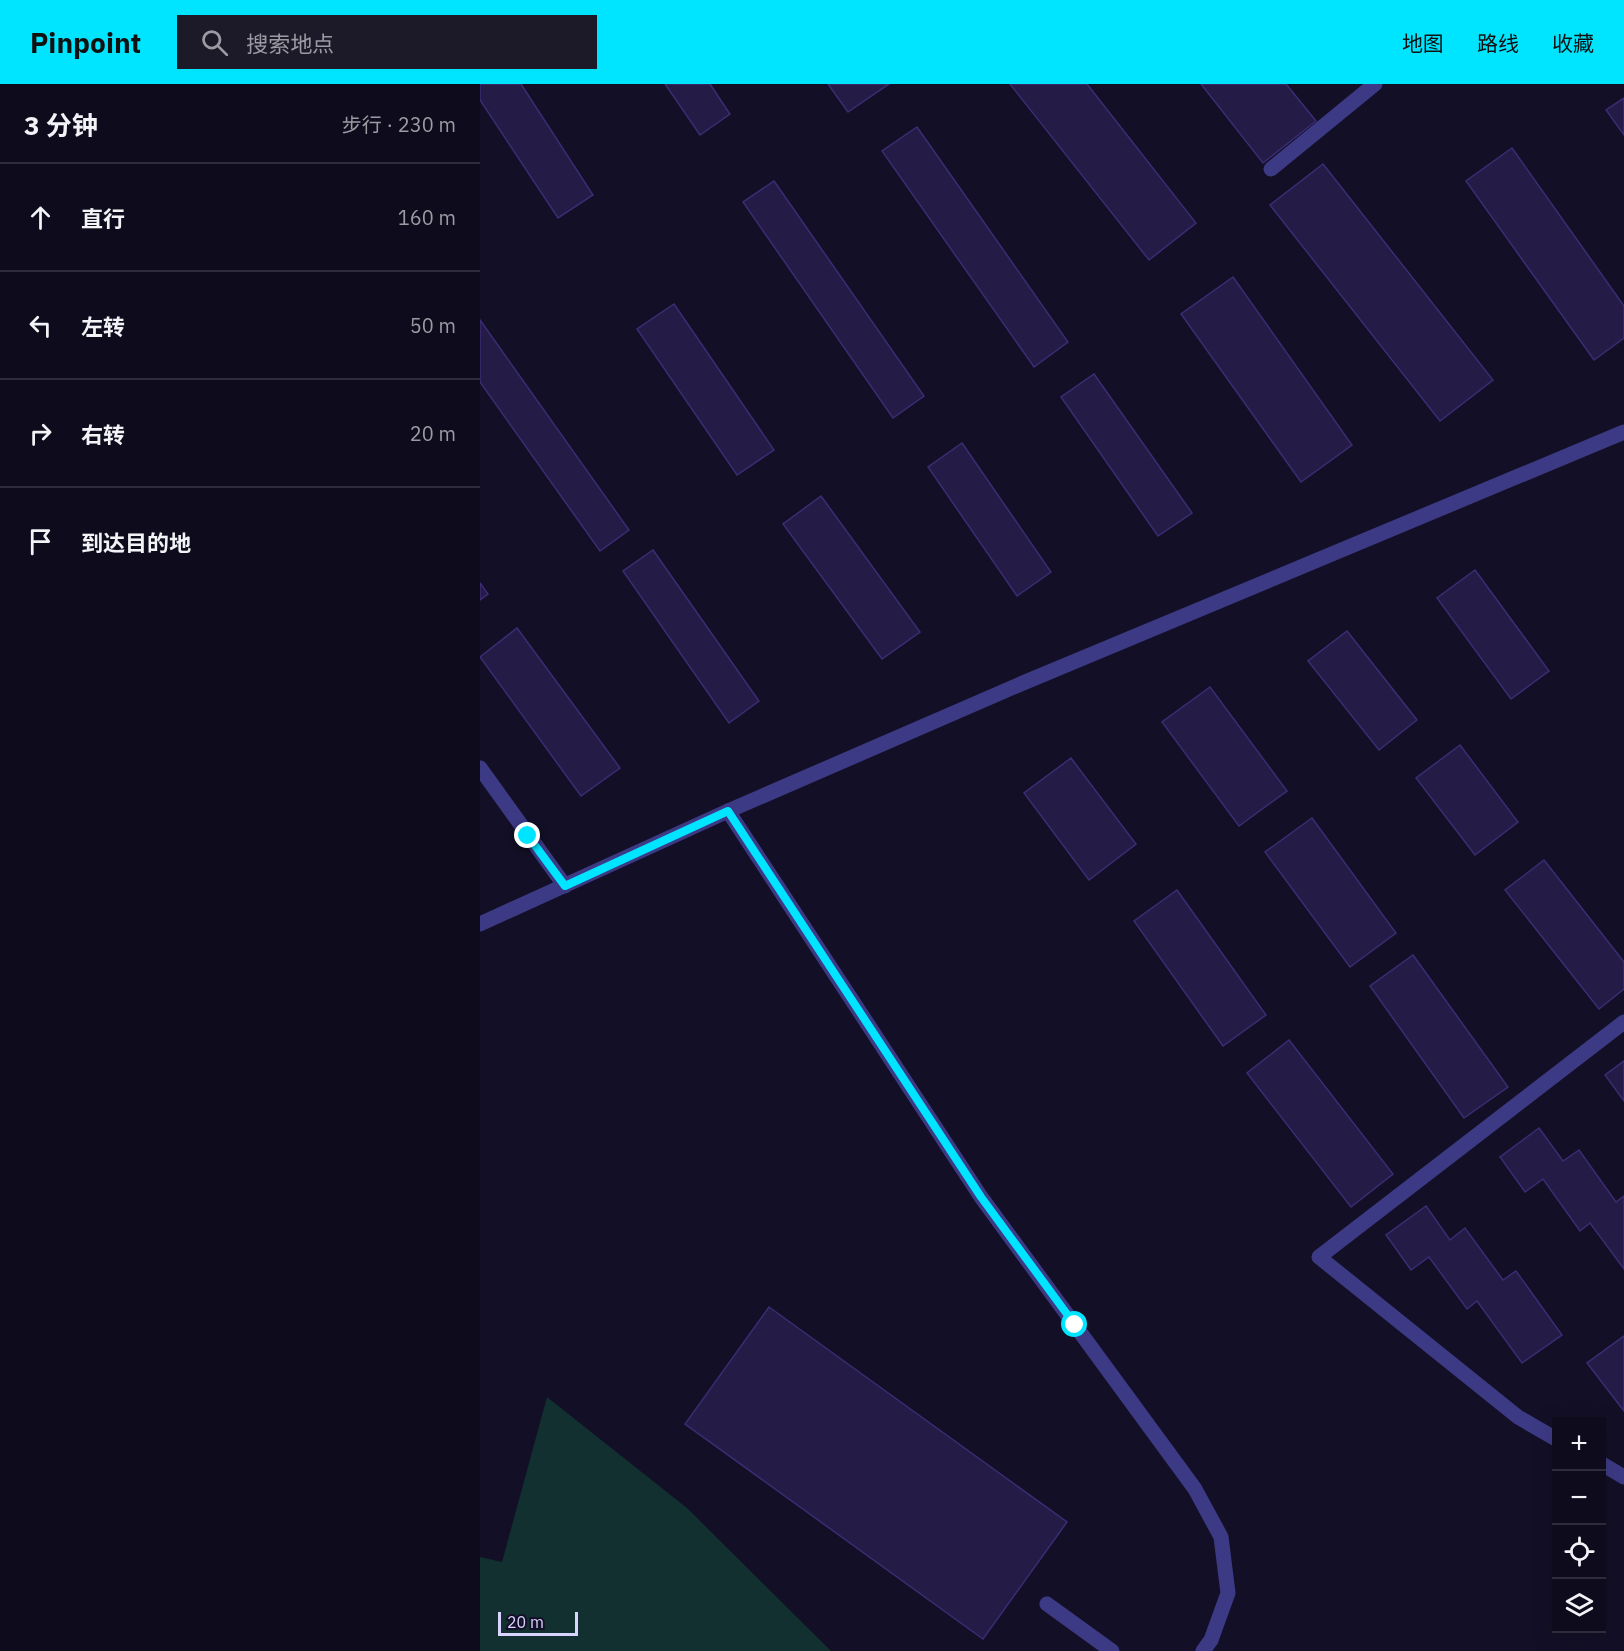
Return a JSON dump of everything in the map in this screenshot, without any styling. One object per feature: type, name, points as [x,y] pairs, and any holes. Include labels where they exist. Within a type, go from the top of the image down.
[{"type":"street","points":[[1271,169],[1375,84]]},
{"type":"street","points":[[480,924],[728,811],[1034,678],[1624,432]]},
{"type":"street","points":[[480,768],[565,886]]},
{"type":"street","points":[[728,811],[981,1197],[1196,1489],[1221,1537],[1228,1593],[1211,1640],[1203,1651]]},
{"type":"street","points":[[1552,1436],[1518,1417],[1319,1257],[1624,1022]]},
{"type":"street","points":[[1606,1466],[1624,1477]]},
{"type":"street","points":[[1047,1604],[1112,1651]]},
{"type":"green space","points":[[547,1397],[687,1508],[831,1651],[480,1651],[480,1557],[502,1562]]},
{"type":"building","points":[[480,84],[521,84],[593,195],[558,218],[480,100]]},
{"type":"building","points":[[665,84],[710,84],[730,114],[700,135]]},
{"type":"building","points":[[828,84],[889,84],[848,112]]},
{"type":"building","points":[[1010,84],[1087,84],[1196,223],[1149,260]]},
{"type":"building","points":[[1201,84],[1286,84],[1316,121],[1263,163]]},
{"type":"building","points":[[1624,98],[1624,135],[1606,110]]},
{"type":"building","points":[[917,127],[1068,342],[1034,367],[882,151]]},
{"type":"building","points":[[1512,148],[1624,306],[1624,338],[1594,360],[1466,181]]},
{"type":"building","points":[[1323,164],[1493,380],[1440,421],[1270,205]]},
{"type":"building","points":[[774,181],[924,396],[893,418],[743,202]]},
{"type":"building","points":[[1233,277],[1352,445],[1301,482],[1181,314]]},
{"type":"building","points":[[674,304],[774,450],[737,475],[637,329]]},
{"type":"building","points":[[480,320],[629,530],[600,551],[480,382]]},
{"type":"building","points":[[1094,374],[1192,513],[1158,536],[1061,397]]},
{"type":"building","points":[[962,443],[1051,572],[1017,596],[928,467]]},
{"type":"building","points":[[821,496],[920,632],[882,659],[783,524]]},
{"type":"building","points":[[653,550],[759,701],[729,723],[623,571]]},
{"type":"building","points":[[1475,570],[1549,671],[1511,699],[1437,598]]},
{"type":"building","points":[[480,583],[488,594],[480,600]]},
{"type":"building","points":[[517,628],[620,768],[581,796],[480,657]]},
{"type":"building","points":[[1347,631],[1417,720],[1379,750],[1308,661]]},
{"type":"building","points":[[1210,687],[1287,791],[1239,826],[1162,722]]},
{"type":"building","points":[[1460,745],[1518,822],[1475,855],[1416,778]]},
{"type":"building","points":[[1071,758],[1136,844],[1089,880],[1024,793]]},
{"type":"building","points":[[1312,818],[1396,933],[1350,967],[1265,852]]},
{"type":"building","points":[[1544,860],[1624,962],[1624,989],[1599,1009],[1505,890]]},
{"type":"building","points":[[1177,890],[1266,1015],[1223,1046],[1134,921]]},
{"type":"building","points":[[1413,955],[1508,1087],[1464,1118],[1370,986]]},
{"type":"building","points":[[1289,1040],[1393,1174],[1351,1207],[1247,1073]]},
{"type":"building","points":[[1624,1061],[1624,1101],[1605,1075]]},
{"type":"building","points":[[1539,1128],[1563,1161],[1579,1150],[1616,1202],[1624,1196],[1624,1269],[1590,1223],[1580,1231],[1543,1179],[1525,1192],[1500,1157]]},
{"type":"building","points":[[1426,1206],[1450,1240],[1465,1228],[1503,1280],[1516,1271],[1562,1335],[1522,1363],[1477,1301],[1467,1309],[1429,1257],[1411,1270],[1386,1235]]},
{"type":"building","points":[[769,1307],[1067,1522],[983,1639],[685,1424]]},
{"type":"building","points":[[1624,1336],[1624,1411],[1587,1363]]},
{"type":"route","points":[[528,836],[565,886],[728,811],[981,1197],[1075,1325]]}]
